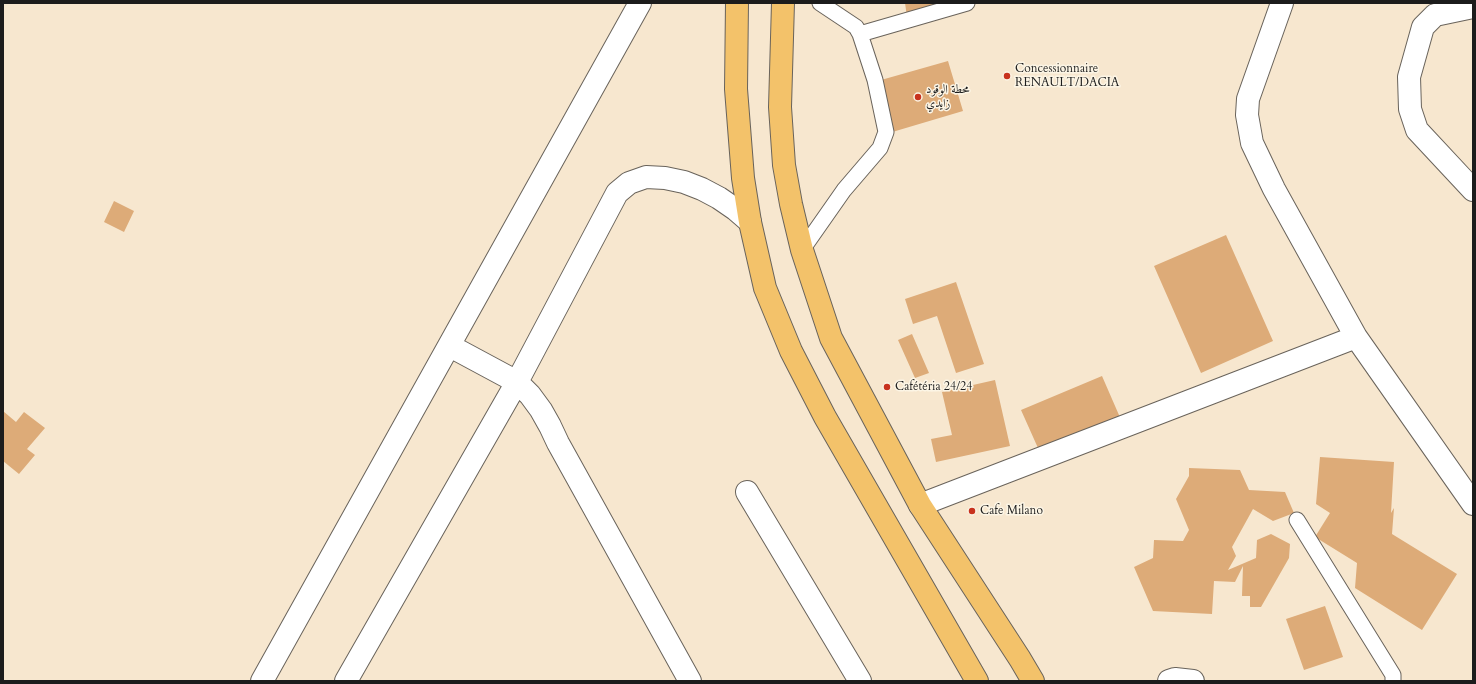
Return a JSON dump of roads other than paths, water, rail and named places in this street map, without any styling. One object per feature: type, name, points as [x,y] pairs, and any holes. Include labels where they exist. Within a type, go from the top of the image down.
[{"type":"highway","points":[[737,3],[736,89],[743,178],[750,222],[765,288],[791,351],[825,417],[977,681]]},
{"type":"highway","points":[[783,3],[780,107],[784,166],[802,250],[831,338],[920,505],[1033,681]]},
{"type":"street","points":[[262,681],[640,3]]},
{"type":"street","points":[[1282,3],[1248,99],[1247,115],[1252,143],[1274,189],[1356,337],[1473,504]]},
{"type":"street","points":[[1473,7],[1435,15],[1423,27],[1409,77],[1410,109],[1417,130],[1473,190]]},
{"type":"street","points":[[346,681],[517,382],[617,193],[629,183],[646,177],[665,178],[684,182],[719,198],[750,222]]},
{"type":"street","points":[[920,505],[1356,337]]},
{"type":"street","points":[[450,346],[517,382],[530,395],[550,426],[690,681]]},
{"type":"street","points":[[747,492],[860,681]]},
{"type":"street","points":[[1169,681],[1175,679],[1193,681]]},
{"type":"lane","points":[[802,250],[844,190],[880,148],[886,132],[875,80],[860,34],[856,27],[820,3]]},
{"type":"lane","points":[[860,34],[967,3]]},
{"type":"lane","points":[[1297,520],[1393,675],[1393,681]]},
{"type":"place","name":"Concessionnaire RENAULT/DACIA","points":[[1007,76]]},
{"type":"place","name":"محطة الوقود زايدي","points":[[918,97]]},
{"type":"place","name":"Cafétéria 24/24","points":[[887,387]]},
{"type":"place","name":"Cafe Milano","points":[[972,511]]}]
